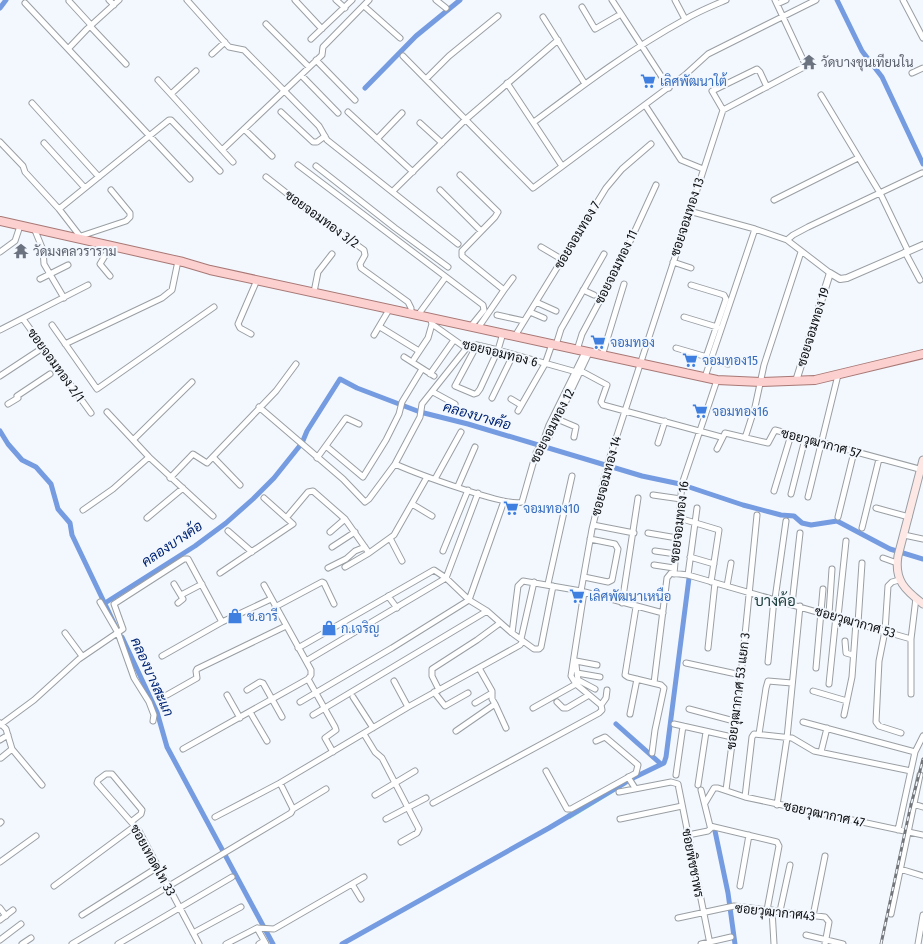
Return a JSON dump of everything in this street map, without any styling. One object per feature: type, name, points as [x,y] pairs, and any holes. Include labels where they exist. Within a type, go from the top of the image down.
[{"type":"main road","points":[[0,221],[82,238],[257,280],[390,308],[415,314],[431,321],[475,327],[717,380],[761,382],[796,381],[838,375],[923,354]]},
{"type":"main road","points":[[923,460],[922,470],[898,556],[899,580],[923,604]]},
{"type":"street","points":[[109,0],[114,5]]},
{"type":"street","points":[[68,49],[119,0]]},
{"type":"street","points":[[187,0],[229,47],[244,50],[319,126],[327,140],[458,244]]},
{"type":"street","points":[[295,0],[322,29]]},
{"type":"street","points":[[336,0],[344,8]]},
{"type":"street","points":[[311,39],[352,0]]},
{"type":"street","points":[[222,150],[322,54],[323,47],[369,0]]},
{"type":"street","points":[[436,0],[446,8]]},
{"type":"street","points":[[612,0],[669,88]]},
{"type":"street","points":[[675,0],[685,19]]},
{"type":"street","points":[[534,122],[585,84],[642,46],[685,19],[726,0]]},
{"type":"street","points":[[703,169],[723,110],[806,66],[776,2],[786,0]]},
{"type":"street","points":[[403,56],[532,187],[669,88],[708,54],[816,0]]},
{"type":"street","points":[[902,0],[923,38]]},
{"type":"street","points":[[70,1],[126,64]]},
{"type":"street","points":[[25,3],[190,179]]},
{"type":"street","points":[[364,6],[400,38]]},
{"type":"street","points":[[582,7],[595,30],[621,14]]},
{"type":"street","points":[[426,79],[449,56],[498,16]]},
{"type":"street","points":[[543,18],[585,84]]},
{"type":"street","points":[[266,24],[309,67]]},
{"type":"street","points":[[393,192],[465,120],[558,40]]},
{"type":"street","points":[[212,54],[225,42]]},
{"type":"street","points":[[316,60],[355,100]]},
{"type":"street","points":[[912,73],[923,68]]},
{"type":"street","points":[[723,110],[712,91],[736,78],[757,69],[767,87]]},
{"type":"street","points":[[171,94],[196,71]]},
{"type":"street","points":[[301,75],[338,113]]},
{"type":"street","points":[[158,80],[233,162]]},
{"type":"street","points":[[507,83],[562,166]]},
{"type":"street","points":[[820,95],[880,193],[920,280]]},
{"type":"street","points":[[32,104],[99,177]]},
{"type":"street","name":"ซอยจอมทอง 13","points":[[640,364],[703,169],[681,160],[645,105]]},
{"type":"street","points":[[281,112],[313,142],[317,142],[325,136]]},
{"type":"street","points":[[348,112],[413,172]]},
{"type":"street","points":[[377,139],[402,113]]},
{"type":"street","points":[[59,208],[171,120],[220,171]]},
{"type":"street","points":[[420,122],[442,143]]},
{"type":"street","points":[[244,129],[272,156]]},
{"type":"street","points":[[0,142],[24,166],[25,172],[59,208],[82,238],[126,221],[130,217],[130,213],[111,190]]},
{"type":"street","points":[[44,143],[85,188]]},
{"type":"street","name":"ซอยจอมทอง 7","points":[[515,336],[606,188],[622,169],[651,144]]},
{"type":"street","points":[[774,200],[858,158]]},
{"type":"street","points":[[298,165],[484,307],[475,327]]},
{"type":"street","points":[[316,166],[448,267]]},
{"type":"street","points":[[787,240],[808,227],[922,173]]},
{"type":"street","points":[[460,175],[498,212],[495,218],[464,249],[462,254],[504,290]]},
{"type":"street","name":"ซอยจอมทอง 3/2","points":[[266,177],[312,213],[364,250],[365,255],[360,264],[361,268],[408,302],[415,314]]},
{"type":"street","name":"ซอยจอมทอง 11","points":[[584,352],[582,334],[621,261],[656,185]]},
{"type":"street","points":[[440,190],[481,231]]},
{"type":"street","points":[[690,211],[755,229],[787,240],[800,252],[837,278],[843,279],[923,244]]},
{"type":"street","points":[[0,252],[15,241],[20,226]]},
{"type":"street","points":[[34,228],[43,250],[44,264],[64,298]]},
{"type":"street","points":[[390,235],[396,228]]},
{"type":"street","points":[[708,358],[755,229]]},
{"type":"street","points":[[110,276],[100,264],[111,246]]},
{"type":"street","points":[[541,247],[563,260]]},
{"type":"street","points":[[745,438],[761,382],[764,365],[800,252]]},
{"type":"street","points":[[314,292],[318,272],[332,254]]},
{"type":"street","points":[[518,411],[545,364],[561,329],[604,254]]},
{"type":"street","points":[[65,344],[79,336],[162,298],[172,290],[178,261]]},
{"type":"street","points":[[673,262],[691,268]]},
{"type":"street","points":[[40,279],[68,265]]},
{"type":"street","name":"ซอยจอมทอง 19","points":[[796,381],[830,273]]},
{"type":"street","points":[[415,314],[445,278]]},
{"type":"street","points":[[475,327],[512,278]]},
{"type":"street","points":[[251,334],[240,328],[238,324],[257,280]]},
{"type":"street","points":[[602,356],[624,284]]},
{"type":"street","name":"ซอยจอมทอง 2/1","points":[[88,285],[23,319],[91,412]]},
{"type":"street","points":[[691,285],[725,297],[726,302],[708,358],[705,378]]},
{"type":"street","points":[[583,290],[594,295]]},
{"type":"street","points":[[536,302],[556,311]]},
{"type":"street","points":[[52,326],[95,388],[98,388],[214,307]]},
{"type":"street","points":[[374,335],[390,308]]},
{"type":"street","points":[[530,312],[544,318]]},
{"type":"street","points":[[497,315],[524,322]]},
{"type":"street","points":[[684,318],[717,327]]},
{"type":"street","points":[[0,330],[23,319]]},
{"type":"street","points":[[414,359],[428,338],[431,321]]},
{"type":"street","name":"ซอยจอมทอง 6","points":[[431,321],[463,346],[477,345],[498,350],[579,372],[607,384],[601,404],[624,410]]},
{"type":"street","points":[[380,327],[419,351]]},
{"type":"street","points":[[477,345],[456,383],[456,387],[474,394],[477,393],[498,350],[503,333]]},
{"type":"street","points":[[404,357],[432,375],[454,340]]},
{"type":"street","points":[[259,407],[344,480],[366,502],[395,464],[420,412],[422,404],[434,392],[450,367],[469,345]]},
{"type":"street","points":[[0,376],[44,347]]},
{"type":"street","points":[[676,348],[728,364]]},
{"type":"street","name":"ซอยจอมทอง 12","points":[[504,501],[517,503],[522,502],[536,453],[549,437],[579,372],[584,352]]},
{"type":"street","points":[[492,398],[513,354]]},
{"type":"street","points":[[170,478],[193,454],[206,464],[276,391],[296,364]]},
{"type":"street","name":"ซอยจอมทอง 14","points":[[576,684],[571,676],[590,539],[608,463],[640,364]]},
{"type":"street","points":[[326,446],[363,477],[386,440],[399,414],[401,404],[422,369]]},
{"type":"street","points":[[542,444],[549,425],[579,372]]},
{"type":"street","points":[[8,404],[50,374]]},
{"type":"street","points":[[808,497],[838,375]]},
{"type":"street","name":"ซอยจอมทอง 16","points":[[674,571],[682,484],[717,380]]},
{"type":"street","points":[[133,440],[192,382]]},
{"type":"street","points":[[434,392],[455,404]]},
{"type":"street","points":[[511,399],[521,405]]},
{"type":"street","points":[[624,410],[721,437],[717,449]]},
{"type":"street","points":[[107,412],[170,478],[213,516]]},
{"type":"street","points":[[318,458],[346,417],[359,424]]},
{"type":"street","points":[[557,419],[576,427],[574,437]]},
{"type":"street","points":[[658,443],[665,421]]},
{"type":"street","name":"ซอยวุฒากาศ 57","points":[[721,437],[725,433],[768,443],[775,430],[879,458],[907,468],[922,470]]},
{"type":"street","points":[[435,479],[461,432]]},
{"type":"street","points":[[774,490],[791,435]]},
{"type":"street","points":[[791,494],[805,439]]},
{"type":"street","points":[[458,486],[475,447]]},
{"type":"street","points":[[838,517],[854,452]]},
{"type":"street","points":[[83,510],[113,489],[149,457]]},
{"type":"street","points":[[213,457],[240,485]]},
{"type":"street","points":[[862,528],[879,458]]},
{"type":"street","points":[[300,702],[469,600],[504,501],[427,477],[395,464]]},
{"type":"street","points":[[298,648],[434,570],[446,578],[469,600],[487,611],[512,633],[534,649],[541,647],[550,585],[572,476]]},
{"type":"street","points":[[345,567],[367,550],[390,538],[402,524],[427,477]]},
{"type":"street","points":[[147,518],[183,488]]},
{"type":"street","points":[[287,517],[311,490],[327,501],[345,519],[367,550]]},
{"type":"street","points":[[443,551],[468,490]]},
{"type":"street","points":[[306,661],[446,578],[478,493]]},
{"type":"street","points":[[653,495],[681,499]]},
{"type":"street","points":[[220,573],[293,524],[287,517],[264,498]]},
{"type":"street","points":[[622,603],[634,533],[638,498]]},
{"type":"street","points":[[412,504],[432,516]]},
{"type":"street","points":[[688,575],[697,508]]},
{"type":"street","points":[[876,508],[908,517]]},
{"type":"street","name":"ซอยวุฒากาศ 53 แยก 3","points":[[726,790],[741,675],[757,515]]},
{"type":"street","points":[[679,518],[719,530],[714,564],[708,648]]},
{"type":"street","points":[[330,532],[345,519]]},
{"type":"street","points":[[768,662],[774,599],[786,521]]},
{"type":"street","points":[[593,525],[634,533]]},
{"type":"street","points":[[228,531],[252,552]]},
{"type":"street","points":[[332,546],[355,532]]},
{"type":"street","points":[[648,533],[677,538]]},
{"type":"street","points":[[792,604],[800,533]]},
{"type":"street","points":[[904,535],[923,539]]},
{"type":"street","points":[[390,538],[402,561]]},
{"type":"street","points":[[584,577],[608,582],[612,580],[618,549],[615,544],[590,539]]},
{"type":"street","points":[[829,684],[846,541]]},
{"type":"street","points":[[328,568],[346,559],[355,551],[367,550]]},
{"type":"street","points":[[655,551],[676,554]]},
{"type":"street","points":[[883,558],[898,556]]},
{"type":"street","points":[[690,557],[714,564]]},
{"type":"street","points":[[153,722],[154,715],[149,702],[134,678],[120,631],[114,604],[184,559],[188,559],[222,622]]},
{"type":"street","points":[[727,586],[731,563]]},
{"type":"street","points":[[844,715],[857,622],[862,563]]},
{"type":"street","name":"ซอยวุฒากาศ 53","points":[[654,565],[837,616],[911,639],[916,598]]},
{"type":"street","points":[[829,614],[832,569]]},
{"type":"street","points":[[654,683],[667,578],[669,574],[674,571]]},
{"type":"street","points":[[899,580],[888,586],[885,631],[880,661],[876,722],[879,726],[901,733]]},
{"type":"street","points":[[512,633],[518,586],[523,581],[583,592],[662,613]]},
{"type":"street","points":[[275,607],[322,582],[324,583],[334,604]]},
{"type":"street","points":[[215,817],[280,782],[408,707],[479,668],[522,640],[534,582]]},
{"type":"street","points":[[174,584],[183,600],[178,602]]},
{"type":"street","points":[[181,596],[202,584]]},
{"type":"street","points":[[183,749],[308,679],[311,670],[264,585]]},
{"type":"street","points":[[816,668],[823,589]]},
{"type":"street","points":[[388,596],[397,608]]},
{"type":"street","points":[[162,656],[222,622],[271,599]]},
{"type":"street","points":[[100,602],[120,631]]},
{"type":"street","points":[[777,805],[787,738],[800,606]]},
{"type":"street","points":[[636,607],[625,675],[654,683],[664,688],[655,730],[652,753]]},
{"type":"street","points":[[313,715],[324,707],[487,611]]},
{"type":"street","points":[[468,693],[445,706],[437,691],[432,676],[432,670],[477,640],[500,622]]},
{"type":"street","points":[[342,623],[350,635]]},
{"type":"street","points":[[167,695],[197,678],[197,669],[286,626]]},
{"type":"street","points":[[42,785],[12,749],[8,735],[0,724],[34,700],[82,656],[120,631]]},
{"type":"street","points":[[64,633],[82,656]]},
{"type":"street","points":[[911,639],[912,694]]},
{"type":"street","points":[[846,641],[846,653],[853,655]]},
{"type":"street","points":[[574,654],[576,661],[575,669],[578,680],[595,689]]},
{"type":"street","points":[[576,661],[598,665]]},
{"type":"street","points":[[686,663],[741,675]]},
{"type":"street","points":[[479,668],[492,693],[492,699],[506,728]]},
{"type":"street","points":[[577,673],[600,677]]},
{"type":"street","points":[[308,679],[336,728],[336,730],[325,738],[333,752]]},
{"type":"street","points":[[630,714],[637,679]]},
{"type":"street","points":[[394,681],[408,707]]},
{"type":"street","points":[[759,734],[768,681],[792,683]]},
{"type":"street","points":[[247,690],[262,682],[282,717]]},
{"type":"street","points":[[533,708],[576,684],[601,705]]},
{"type":"street","points":[[433,803],[599,713],[602,710],[601,705],[606,698],[607,690]]},
{"type":"street","points":[[813,691],[847,701]]},
{"type":"street","points":[[475,703],[492,693]]},
{"type":"street","points":[[227,695],[240,718]]},
{"type":"street","points":[[557,702],[563,708],[567,708],[589,695]]},
{"type":"street","points":[[353,698],[373,728]]},
{"type":"street","points":[[456,731],[495,704]]},
{"type":"street","points":[[689,709],[734,721]]},
{"type":"street","points":[[250,712],[267,741]]},
{"type":"street","points":[[803,722],[915,752]]},
{"type":"street","points":[[674,724],[732,737]]},
{"type":"street","points":[[676,775],[682,726]]},
{"type":"street","points":[[821,752],[827,728]]},
{"type":"street","points":[[698,785],[706,732]]},
{"type":"street","points":[[364,734],[375,752],[382,758],[419,830],[400,842]]},
{"type":"street","points":[[745,797],[752,737],[754,734],[794,739],[814,751],[911,771]]},
{"type":"street","points":[[0,740],[8,735]]},
{"type":"street","points":[[898,830],[915,752],[923,736]]},
{"type":"street","points":[[546,771],[567,809],[571,809],[636,773],[638,765],[605,737],[596,740]]},
{"type":"street","points":[[1,758],[12,749]]},
{"type":"street","points":[[375,794],[415,771]]},
{"type":"street","name":"ซอยเทอดไท 33","points":[[134,824],[142,810],[112,774],[106,774],[98,780],[98,783],[134,824],[199,944]]},
{"type":"street","points":[[891,914],[920,775]]},
{"type":"street","points":[[619,792],[634,788],[628,777]]},
{"type":"street","points":[[280,782],[293,809]]},
{"type":"street","name":"ซอยพิชชาพร","points":[[634,788],[676,782],[680,788],[682,806],[710,943]]},
{"type":"street","points":[[705,803],[714,788],[726,790]]},
{"type":"street","points":[[72,944],[291,813],[293,809],[326,789]]},
{"type":"street","points":[[688,835],[708,831],[711,828],[701,790]]},
{"type":"street","name":"ซอยวุฒากาศ 47","points":[[726,790],[745,797],[777,805],[923,835]]},
{"type":"street","points":[[386,819],[426,798]]},
{"type":"street","points":[[913,804],[923,807]]},
{"type":"street","points":[[620,819],[682,806]]},
{"type":"street","points":[[54,886],[134,824]]},
{"type":"street","points":[[710,826],[777,842],[779,846],[769,910],[774,944]]},
{"type":"street","points":[[740,886],[749,835]]},
{"type":"street","points":[[0,862],[36,836]]},
{"type":"street","points":[[813,916],[824,856]]},
{"type":"street","points":[[780,911],[790,864]]},
{"type":"street","points":[[82,915],[158,867]]},
{"type":"street","points":[[900,869],[923,874]]},
{"type":"street","points":[[118,944],[232,876]]},
{"type":"street","points":[[226,944],[258,928],[270,930],[364,877]]},
{"type":"street","points":[[352,884],[361,899]]},
{"type":"street","name":"ซอยวุฒากาศ43","points":[[678,918],[734,906],[827,918],[829,922],[825,942],[843,944]]},
{"type":"street","points":[[193,933],[241,907]]},
{"type":"street","points":[[0,908],[6,916]]},
{"type":"street","points":[[0,920],[13,910]]},
{"type":"street","points":[[920,941],[923,916]]},
{"type":"street","points":[[0,940],[21,924]]},
{"type":"street","points":[[258,928],[265,942],[259,944]]},
{"type":"street","points":[[806,935],[825,942]]},
{"type":"street","points":[[701,944],[731,937]]},
{"type":"street","points":[[22,944],[31,938]]},
{"type":"green space","points":[[624,781],[626,785],[570,819],[567,814]]},
{"type":"waterway","points":[[0,8],[6,0]]},
{"type":"waterway","points":[[365,88],[416,36],[460,0]]},
{"type":"waterway","points":[[837,0],[862,51],[882,77],[923,164]]},
{"type":"waterway","name":"คลองบางค้อ","points":[[105,603],[195,546],[226,523],[253,499],[274,478],[302,443],[307,431],[340,379],[357,388],[420,412],[468,424],[642,476],[680,484],[743,505],[781,515],[794,516],[802,523],[811,525],[837,521],[890,549],[923,559]]},
{"type":"waterway","name":"คลองบางสะแก","points":[[0,431],[8,444],[22,460],[36,467],[51,484],[58,509],[70,523],[72,535],[115,625]]},
{"type":"waterway","points":[[633,778],[664,763],[666,757],[689,578]]},
{"type":"waterway","name":"คลองบางสะแก","points":[[122,637],[157,712],[167,747],[273,944]]},
{"type":"waterway","points":[[616,724],[661,764]]},
{"type":"waterway","points":[[342,944],[549,828],[626,782]]},
{"type":"waterway","points":[[715,831],[728,893],[735,944]]},
{"type":"railway","points":[[881,944],[910,809],[923,759]]},
{"type":"place","name":"วัดบางขุนเทียนใน","points":[[809,62]]},
{"type":"place","name":"เลิศพัฒนาใต้","points":[[648,81]]},
{"type":"place","name":"วัดมงคลวราราม","points":[[21,251]]},
{"type":"place","name":"จอมทอง","points":[[598,342]]},
{"type":"place","name":"จอมทอง15","points":[[690,360]]},
{"type":"place","name":"จอมทอง16","points":[[700,411]]},
{"type":"place","name":"จอมทอง10","points":[[511,508]]},
{"type":"place","name":"เลิศพัฒนาเหนือ","points":[[577,596]]},
{"type":"place","name":"ช.อารี","points":[[235,616]]},
{"type":"place","name":"ก.เจริญ","points":[[329,628]]},
{"type":"district","name":"บางค้อ","points":[[775,601]]}]
